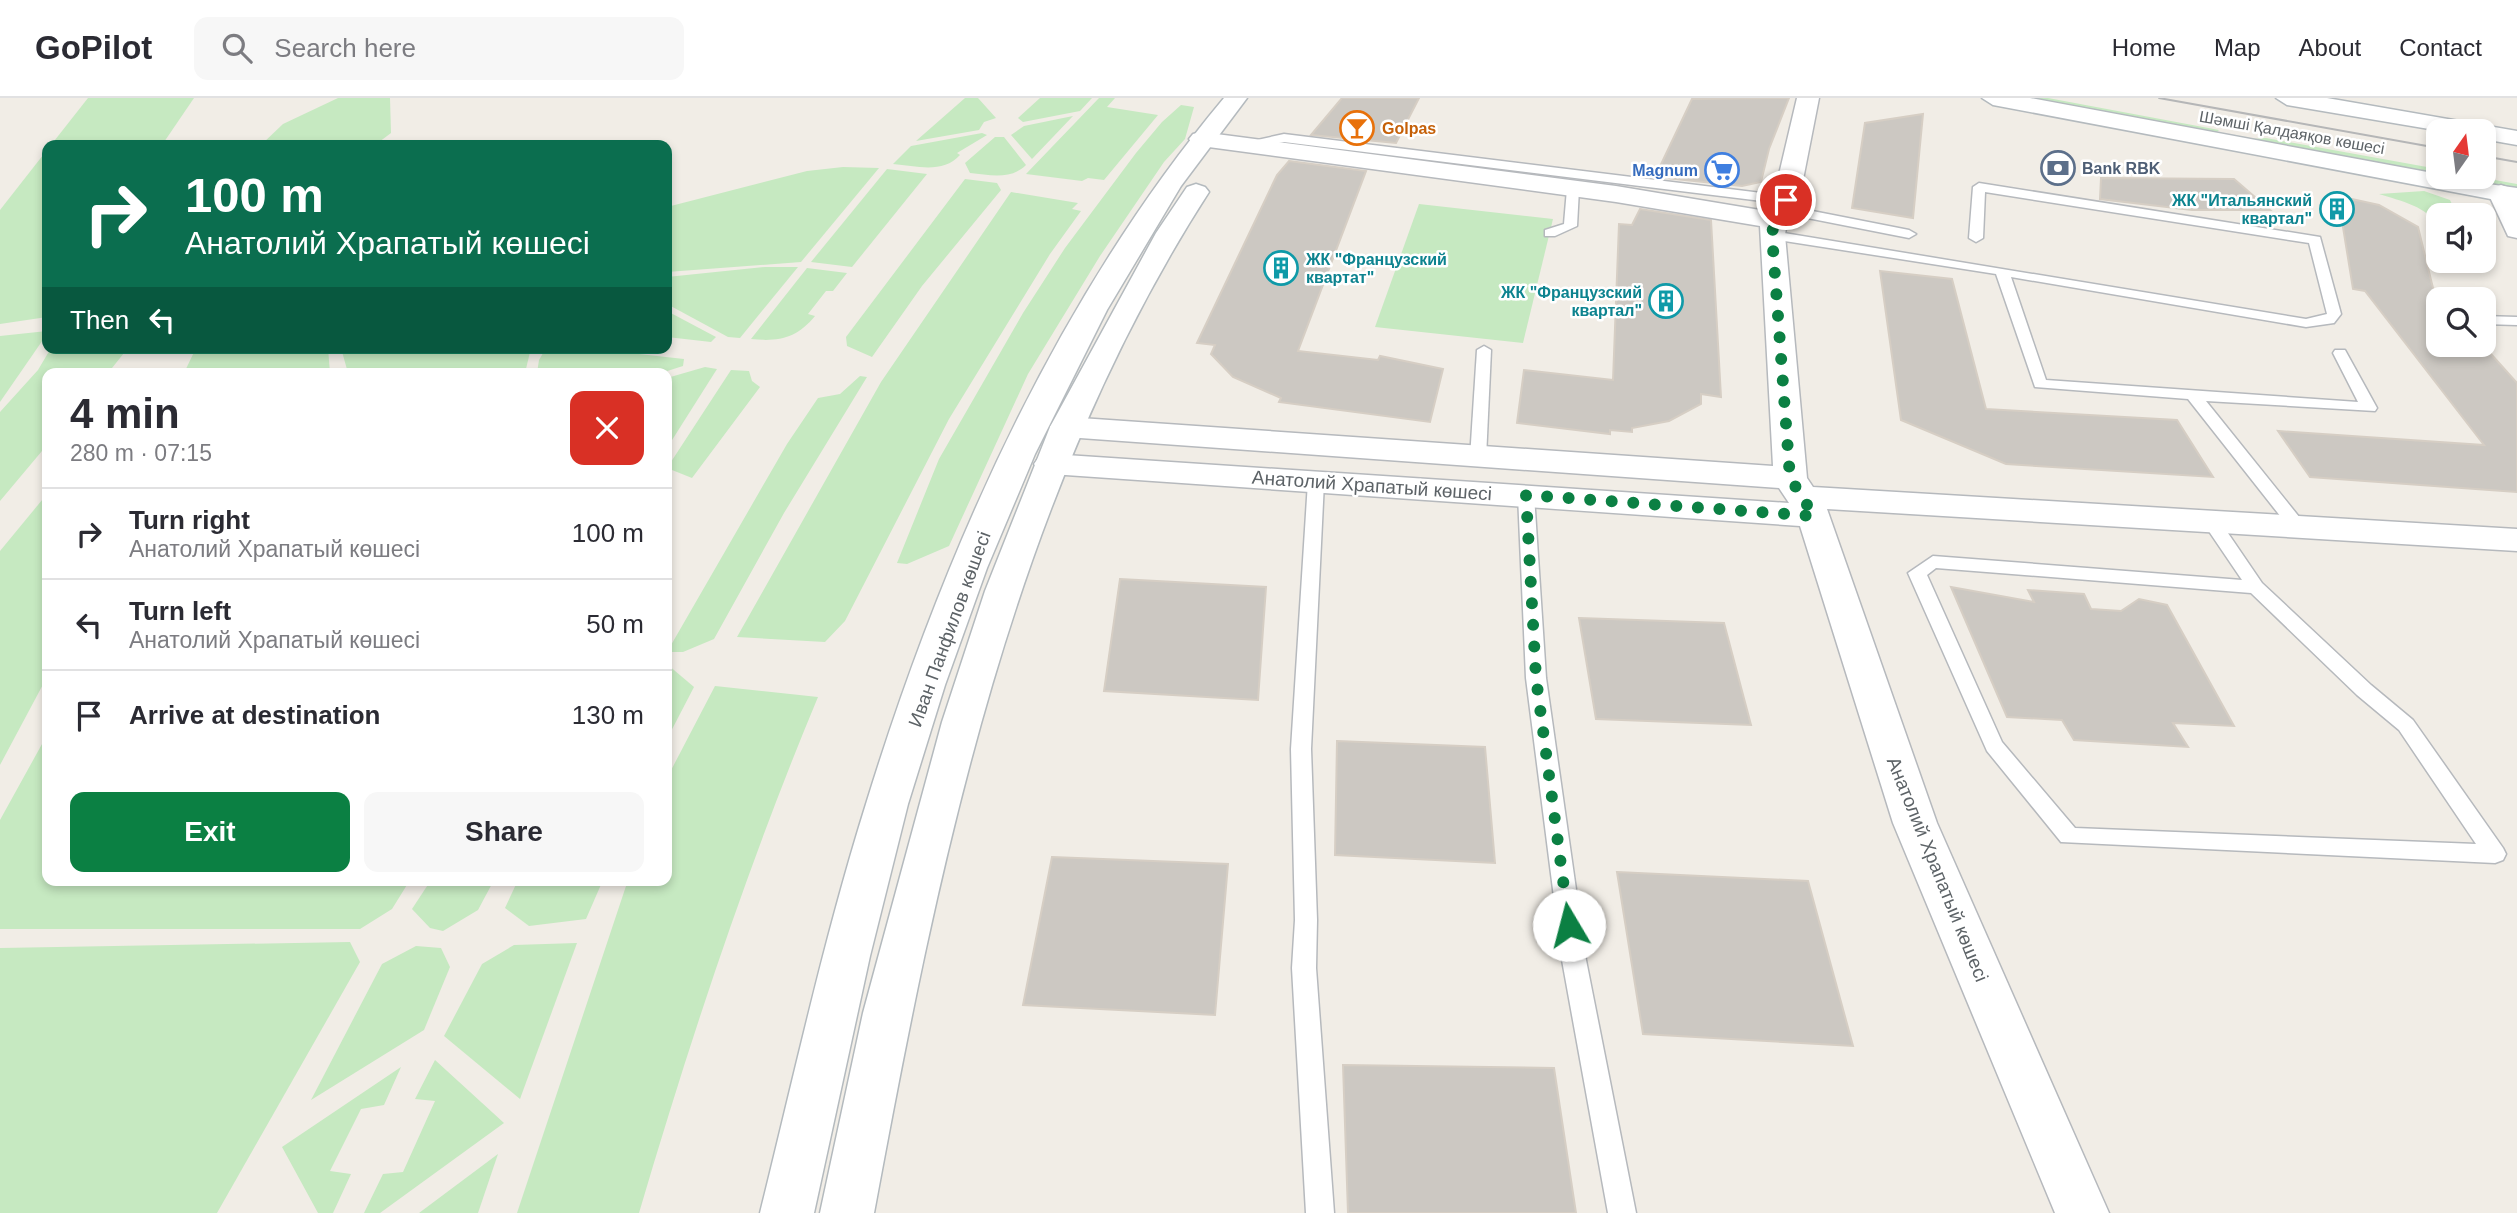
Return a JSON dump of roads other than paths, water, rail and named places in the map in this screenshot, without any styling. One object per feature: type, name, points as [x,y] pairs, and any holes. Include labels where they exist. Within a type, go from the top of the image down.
[{"type":"street","name":"Иван Панфилов көшесі","points":[[1225,142],[1236,98]]},
{"type":"street","name":"Иван Панфилов көшесі","points":[[788,1213],[887,805],[951,610],[1013,461],[1048,426],[1225,142],[1265,98]]},
{"type":"street","name":"Анатолий Храпатый көшесі","points":[[1808,98],[1778,216],[1802,497],[1915,823],[2082,1213]]},
{"type":"street","points":[[1993,98],[2512,188]]},
{"type":"street","name":"Шәмші Қалдаяқов көшесі","points":[[2105,98],[2426,157]]},
{"type":"street","name":"Шәмші Қалдаяқов көшесі","points":[[2287,98],[2426,122]]},
{"type":"street","name":"Шәмші Қалдаяқов көшесі","points":[[2496,135],[2515,138]]},
{"type":"street","points":[[1225,142],[1778,216]]},
{"type":"street","points":[[2496,176],[2512,188],[2517,230]]},
{"type":"street","name":"Иван Панфилов көшесі","points":[[847,1213],[887,1013],[962,722],[1003,591],[1051,464],[1048,426]]},
{"type":"street","name":"Анатолий Храпатый көшесі","points":[[1048,426],[1478,458],[1802,497]]},
{"type":"street","name":"Анатолий Храпатый көшесі","points":[[1013,461],[1526,495],[1802,497]]},
{"type":"street","points":[[1802,497],[2517,540]]},
{"type":"lane","points":[[1225,142],[1284,138],[1909,234]]},
{"type":"lane","points":[[1778,216],[2002,271],[2306,323],[2329,320],[2334,314],[2315,240],[1979,187],[1976,238]]},
{"type":"lane","points":[[1550,233],[1570,226],[1573,189]]},
{"type":"lane","points":[[2002,271],[2040,384],[2369,408],[2340,353]]},
{"type":"lane","points":[[2496,320],[2517,321]]},
{"type":"lane","points":[[1478,458],[1484,350]]},
{"type":"lane","points":[[2193,396],[2298,527]]},
{"type":"lane","points":[[1316,482],[1301,749],[1306,920],[1304,968],[1320,1213]]},
{"type":"lane","points":[[1526,495],[1536,678],[1574,960],[1622,1213]]},
{"type":"lane","points":[[2211,521],[2256,587],[2364,691],[2406,725],[2495,854],[2069,836],[1994,746],[1917,573],[1933,562],[2256,587]]},
{"type":"tram line","points":[[2159,98],[2426,146]]},
{"type":"tram line","points":[[2496,158],[2517,162]]},
{"type":"place","name":"Golpas","points":[[1357,128]]},
{"type":"place","name":"Bank RBK","points":[[2058,168]]},
{"type":"place","name":"Magnum","points":[[1722,170]]},
{"type":"place","name":"ЖК \"Итальянский квартал\"","points":[[2337,209]]},
{"type":"place","name":"ЖК \"Французский квартат\"","points":[[1281,268]]},
{"type":"place","name":"ЖК \"Французский квартал\"","points":[[1666,301]]}]
